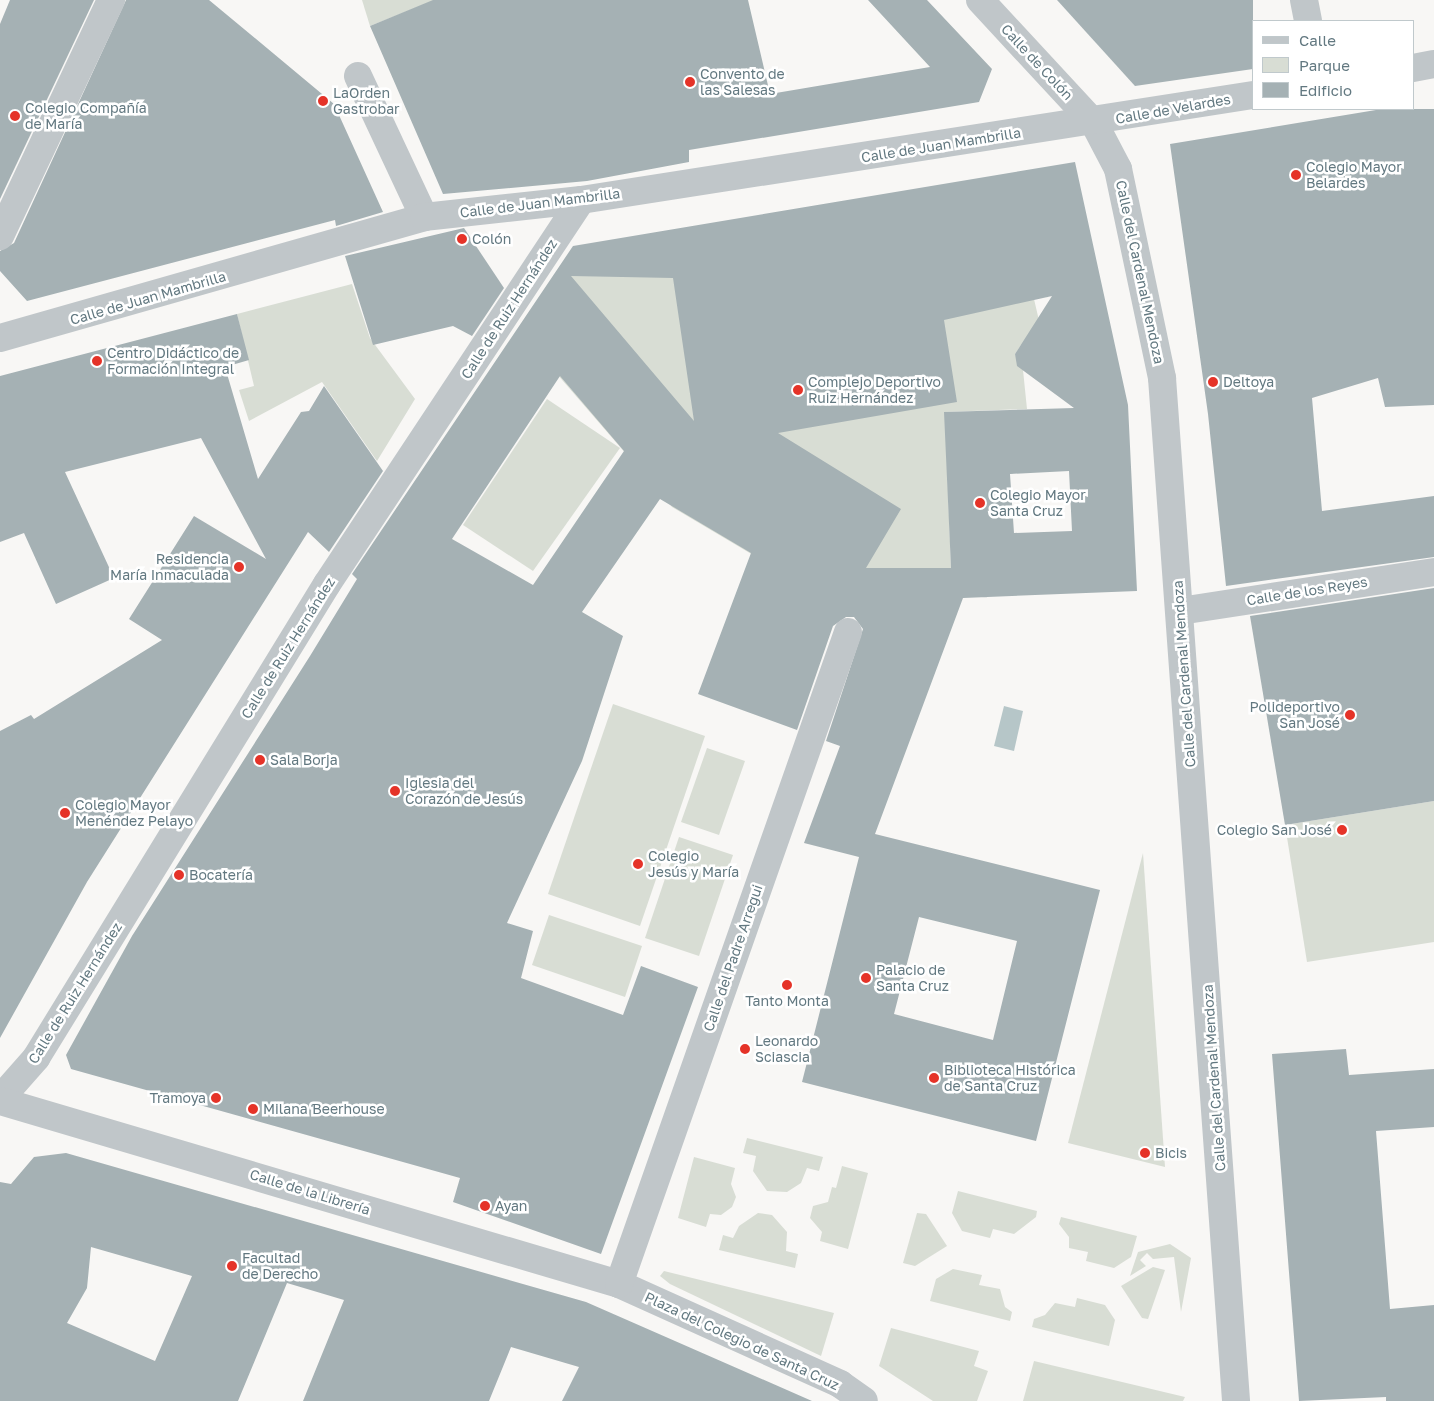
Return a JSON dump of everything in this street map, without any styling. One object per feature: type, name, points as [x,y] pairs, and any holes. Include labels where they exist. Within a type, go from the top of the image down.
[{"type":"street","points":[[0,236],[111,0]]},
{"type":"street","name":"Calle de Colón","points":[[980,0],[1094,123]]},
{"type":"street","points":[[1304,0],[1308,20]]},
{"type":"street","points":[[1414,68],[1434,64]]},
{"type":"street","points":[[358,76],[424,217]]},
{"type":"street","name":"Calle de Velardes","points":[[1094,123],[1252,95]]},
{"type":"street","name":"Calle de Juan Mambrilla","points":[[0,338],[424,217],[581,200],[1094,123]]},
{"type":"street","name":"Calle del Cardenal Mendoza","points":[[1094,123],[1124,190],[1162,378],[1236,1401]]},
{"type":"street","name":"Calle de Ruiz Hernández","points":[[0,1100],[36,1058],[327,584],[581,200]]},
{"type":"street","name":"Calle de los Reyes","points":[[1180,611],[1434,572]]},
{"type":"street","name":"Calle del Padre Arregui","points":[[619,1284],[848,632]]},
{"type":"street","name":"Calle de la Librería","points":[[0,1100],[619,1284]]},
{"type":"street","name":"Plaza del Colegio de Santa Cruz","points":[[619,1284],[840,1384],[864,1401]]},
{"type":"green space","points":[[362,0],[435,0],[370,26]]},
{"type":"green space","name":"Complejo Deportivo Ruiz Hernández","points":[[1017,226],[1044,342],[1021,345],[1015,354],[1023,370],[1027,409],[945,412],[951,568],[908,568],[883,632],[672,507],[518,329],[553,277]]},
{"type":"green space","points":[[352,284],[370,338],[415,399],[377,461],[322,382],[249,421],[239,390],[254,386],[237,314]]},
{"type":"green space","points":[[547,399],[620,448],[533,571],[463,525]]},
{"type":"green space","points":[[613,704],[705,736],[640,926],[548,894]]},
{"type":"green space","points":[[707,748],[745,761],[719,835],[681,822]]},
{"type":"green space","points":[[1434,801],[1434,942],[1307,962],[1285,825]]},
{"type":"green space","points":[[679,837],[733,855],[699,956],[645,938]]},
{"type":"green space","points":[[1143,853],[1165,1167],[1068,1143]]},
{"type":"green space","points":[[549,915],[642,946],[625,997],[532,965]]},
{"type":"green space","points":[[747,1138],[823,1157],[819,1171],[807,1168],[801,1183],[787,1192],[767,1191],[753,1171],[756,1156],[743,1153]]},
{"type":"green space","points":[[694,1157],[735,1168],[731,1184],[736,1197],[732,1207],[721,1215],[710,1214],[706,1227],[678,1218]]},
{"type":"green space","points":[[842,1166],[868,1173],[848,1249],[820,1241],[822,1232],[810,1218],[813,1206],[828,1202],[832,1187],[836,1188]]},
{"type":"green space","points":[[958,1191],[1037,1211],[1036,1217],[1014,1234],[993,1229],[990,1238],[962,1231],[952,1213]]},
{"type":"green space","points":[[758,1213],[772,1215],[787,1232],[786,1251],[798,1254],[795,1268],[719,1250],[723,1235],[733,1238],[739,1226]]},
{"type":"green space","points":[[917,1213],[926,1214],[947,1246],[915,1266],[903,1263]]},
{"type":"green space","points":[[1061,1217],[1137,1236],[1131,1257],[1114,1268],[1086,1261],[1088,1252],[1069,1248],[1069,1237],[1059,1224]]},
{"type":"green space","points":[[1170,1244],[1191,1258],[1181,1312],[1174,1257],[1153,1259],[1147,1253],[1140,1260],[1146,1266],[1130,1276],[1138,1252]]},
{"type":"green space","points":[[1153,1267],[1165,1270],[1148,1319],[1142,1318],[1121,1286]]},
{"type":"green space","points":[[953,1269],[982,1275],[979,1285],[1000,1289],[1005,1307],[1012,1312],[1010,1321],[930,1301],[936,1279]]},
{"type":"green space","points":[[664,1271],[834,1313],[821,1356],[670,1284],[660,1276]]},
{"type":"green space","points":[[1077,1298],[1105,1305],[1115,1320],[1109,1346],[1032,1327],[1034,1319],[1045,1315],[1055,1303],[1075,1307]]},
{"type":"green space","points":[[891,1328],[979,1351],[974,1366],[988,1371],[977,1401],[933,1401],[879,1366]]},
{"type":"green space","points":[[1034,1361],[1185,1397],[1183,1401],[1023,1401]]},
{"type":"shaded area","points":[[1004,706],[1023,711],[1014,751],[994,746]]},
{"type":"building","name":"Colegio Compañía de María","points":[[10,0],[94,0],[0,199],[0,24]]},
{"type":"building","points":[[126,0],[209,0],[334,104],[383,212],[336,226],[335,220],[27,301],[0,271],[0,251],[14,243]]},
{"type":"building","name":"Convento de las Salesas","points":[[433,0],[748,0],[770,94],[930,67],[868,0],[927,0],[992,69],[979,102],[689,150],[689,162],[587,181],[443,194],[370,26]]},
{"type":"building","points":[[1057,0],[1253,0],[1252,69],[1135,86]]},
{"type":"building","points":[[1434,109],[1434,405],[1385,407],[1378,378],[1312,398],[1322,511],[1434,496],[1434,557],[1226,586],[1208,414],[1170,144],[1376,110]]},
{"type":"building","points":[[1075,162],[1128,405],[1137,591],[963,598],[875,834],[1100,890],[1036,1141],[802,1082],[859,857],[804,843],[840,746],[826,741],[863,629],[854,617],[846,617],[833,626],[797,730],[698,694],[751,553],[660,499],[582,612],[623,636],[582,761],[507,923],[533,931],[521,978],[623,1015],[641,966],[698,987],[601,1254],[453,1202],[460,1178],[71,1069],[66,1055],[132,936],[357,579],[352,574],[573,246]],"holes":[[[571,276],[673,278],[694,421]],[[1052,296],[1015,354],[1017,366],[1074,408],[944,412],[951,568],[866,568],[901,509],[778,433],[957,402],[944,320]],[[560,376],[624,451],[533,585],[452,539]],[[1069,471],[1072,531],[1014,533],[1010,474]],[[919,917],[1017,941],[993,1040],[894,1014]]]},
{"type":"building","points":[[464,228],[504,288],[472,336],[453,326],[373,345],[345,256]]},
{"type":"building","points":[[237,314],[249,360],[225,367],[258,479],[301,412],[309,411],[324,386],[383,471],[329,552],[308,532],[87,882],[0,1038],[0,731],[31,715],[34,719],[162,640],[129,619],[194,516],[266,559],[201,438],[65,472],[114,578],[56,604],[24,533],[0,542],[0,376]]},
{"type":"building","name":"Polideportivo San José","points":[[1434,588],[1434,801],[1285,825],[1250,616]]},
{"type":"building","points":[[1346,1049],[1349,1075],[1434,1069],[1434,1127],[1376,1131],[1390,1309],[1434,1305],[1434,1401],[1386,1401],[1386,1397],[1299,1401],[1272,1054]]},
{"type":"building","name":"Facultad de Derecho","points":[[66,1153],[586,1302],[812,1401],[562,1401],[579,1367],[511,1347],[489,1401],[303,1401],[344,1300],[287,1283],[238,1401],[0,1401],[0,1182],[11,1184],[34,1157]],"holes":[[[91,1247],[192,1276],[155,1361],[67,1323],[87,1288]]]},
{"type":"place","name":"Convento de las Salesas","points":[[690,82]]},
{"type":"place","name":"LaOrden Gastrobar","points":[[323,101]]},
{"type":"place","name":"Colegio Compañía de María","points":[[15,116]]},
{"type":"place","name":"Colegio Mayor Belardes","points":[[1296,175]]},
{"type":"place","name":"Colón","points":[[462,239]]},
{"type":"place","name":"Centro Didáctico de Formación Integral","points":[[97,361]]},
{"type":"place","name":"Deltoya","points":[[1213,382]]},
{"type":"place","name":"Complejo Deportivo Ruiz Hernández","points":[[798,390]]},
{"type":"place","name":"Colegio Mayor Santa Cruz","points":[[980,503]]},
{"type":"place","name":"Residencia María Inmaculada","points":[[239,567]]},
{"type":"place","name":"Polideportivo San José","points":[[1350,715]]},
{"type":"place","name":"Sala Borja","points":[[260,760]]},
{"type":"place","name":"Iglesia del Corazón de Jesús","points":[[395,791]]},
{"type":"place","name":"Colegio Mayor Menéndez Pelayo","points":[[65,813]]},
{"type":"place","name":"Colegio San José","points":[[1342,830]]},
{"type":"place","name":"Colegio Jesús y María","points":[[638,864]]},
{"type":"place","name":"Bocatería","points":[[179,875]]},
{"type":"place","name":"Palacio de Santa Cruz","points":[[866,978]]},
{"type":"place","name":"Tanto Monta","points":[[787,985]]},
{"type":"place","name":"Leonardo Sciascia","points":[[745,1049]]},
{"type":"place","name":"Biblioteca Histórica de Santa Cruz","points":[[934,1078]]},
{"type":"place","name":"Tramoya","points":[[216,1098]]},
{"type":"place","name":"Milana Ɓeerhouse","points":[[253,1109]]},
{"type":"place","name":"Bicis","points":[[1145,1153]]},
{"type":"place","name":"Ayan","points":[[485,1206]]},
{"type":"place","name":"Facultad de Derecho","points":[[232,1266]]}]
